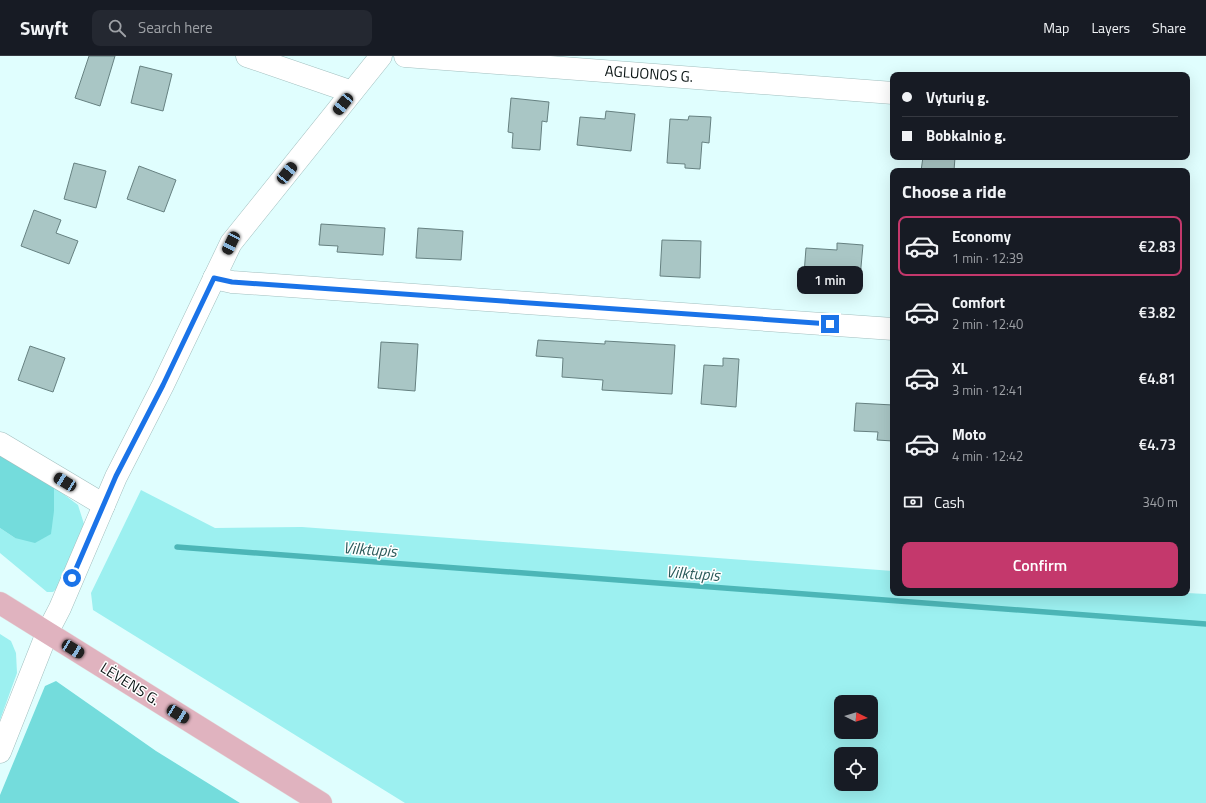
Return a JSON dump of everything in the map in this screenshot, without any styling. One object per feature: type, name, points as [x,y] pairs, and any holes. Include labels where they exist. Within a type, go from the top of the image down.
[{"type":"main road","name":"LĖVENS G.","points":[[0,603],[321,803]]},
{"type":"street","points":[[247,56],[352,92]]},
{"type":"street","points":[[0,752],[47,633],[60,608],[116,476],[163,385],[231,243],[381,56]]},
{"type":"street","name":"AGLUONOS G.","points":[[405,56],[890,93]]},
{"type":"street","points":[[214,278],[232,282],[890,329]]},
{"type":"street","points":[[0,443],[104,505]]},
{"type":"shaded area","points":[[0,455],[54,487],[54,511],[51,534],[35,543],[15,538],[0,528]]},
{"type":"shaded area","points":[[54,487],[78,505],[84,524],[59,586],[53,592],[47,592],[0,553],[0,528],[15,538],[54,511]]},
{"type":"shaded area","points":[[141,490],[215,528],[302,527],[890,571],[890,596],[1190,596],[1190,593],[1206,594],[1206,803],[405,803],[93,610],[91,593]]},
{"type":"shaded area","points":[[0,634],[11,641],[16,653],[17,673],[0,720]]},
{"type":"shaded area","points":[[56,681],[156,751],[240,803],[0,803],[0,795],[45,686]]},
{"type":"building","points":[[89,56],[115,56],[100,106],[75,98]]},
{"type":"building","points":[[140,66],[172,74],[163,111],[131,103]]},
{"type":"building","points":[[511,98],[549,102],[547,122],[542,121],[540,150],[512,148],[513,133],[508,132]]},
{"type":"building","points":[[606,111],[635,114],[631,151],[577,145],[580,117],[605,119]]},
{"type":"building","points":[[689,116],[711,117],[709,143],[702,142],[700,169],[685,168],[685,164],[667,163],[670,119],[688,120]]},
{"type":"building","points":[[923,160],[955,160],[954,168],[921,168]]},
{"type":"building","points":[[74,163],[106,171],[96,208],[64,199]]},
{"type":"building","points":[[139,166],[176,180],[164,212],[127,199]]},
{"type":"building","points":[[34,210],[61,220],[56,233],[78,241],[69,264],[21,246]]},
{"type":"building","points":[[321,224],[385,228],[383,255],[337,252],[338,246],[319,245]]},
{"type":"building","points":[[418,228],[463,231],[461,260],[416,258]]},
{"type":"building","points":[[662,240],[701,241],[700,278],[660,276]]},
{"type":"building","points":[[837,243],[863,245],[859,289],[834,287],[834,277],[804,274],[806,248],[837,250]]},
{"type":"building","points":[[538,340],[605,344],[605,341],[675,345],[672,394],[602,390],[603,380],[562,377],[563,358],[536,356]]},
{"type":"building","points":[[381,342],[418,344],[415,391],[378,388]]},
{"type":"building","points":[[30,346],[65,358],[53,392],[18,380]]},
{"type":"building","points":[[723,358],[739,359],[736,407],[701,404],[704,365],[723,366]]},
{"type":"building","points":[[856,403],[890,405],[890,441],[877,440],[878,432],[854,431]]},
{"type":"waterway","name":"Vilktupis","points":[[177,547],[1206,624]]},
{"type":"route","points":[[72,578],[116,476],[163,385],[214,278],[232,282],[830,324]]}]
